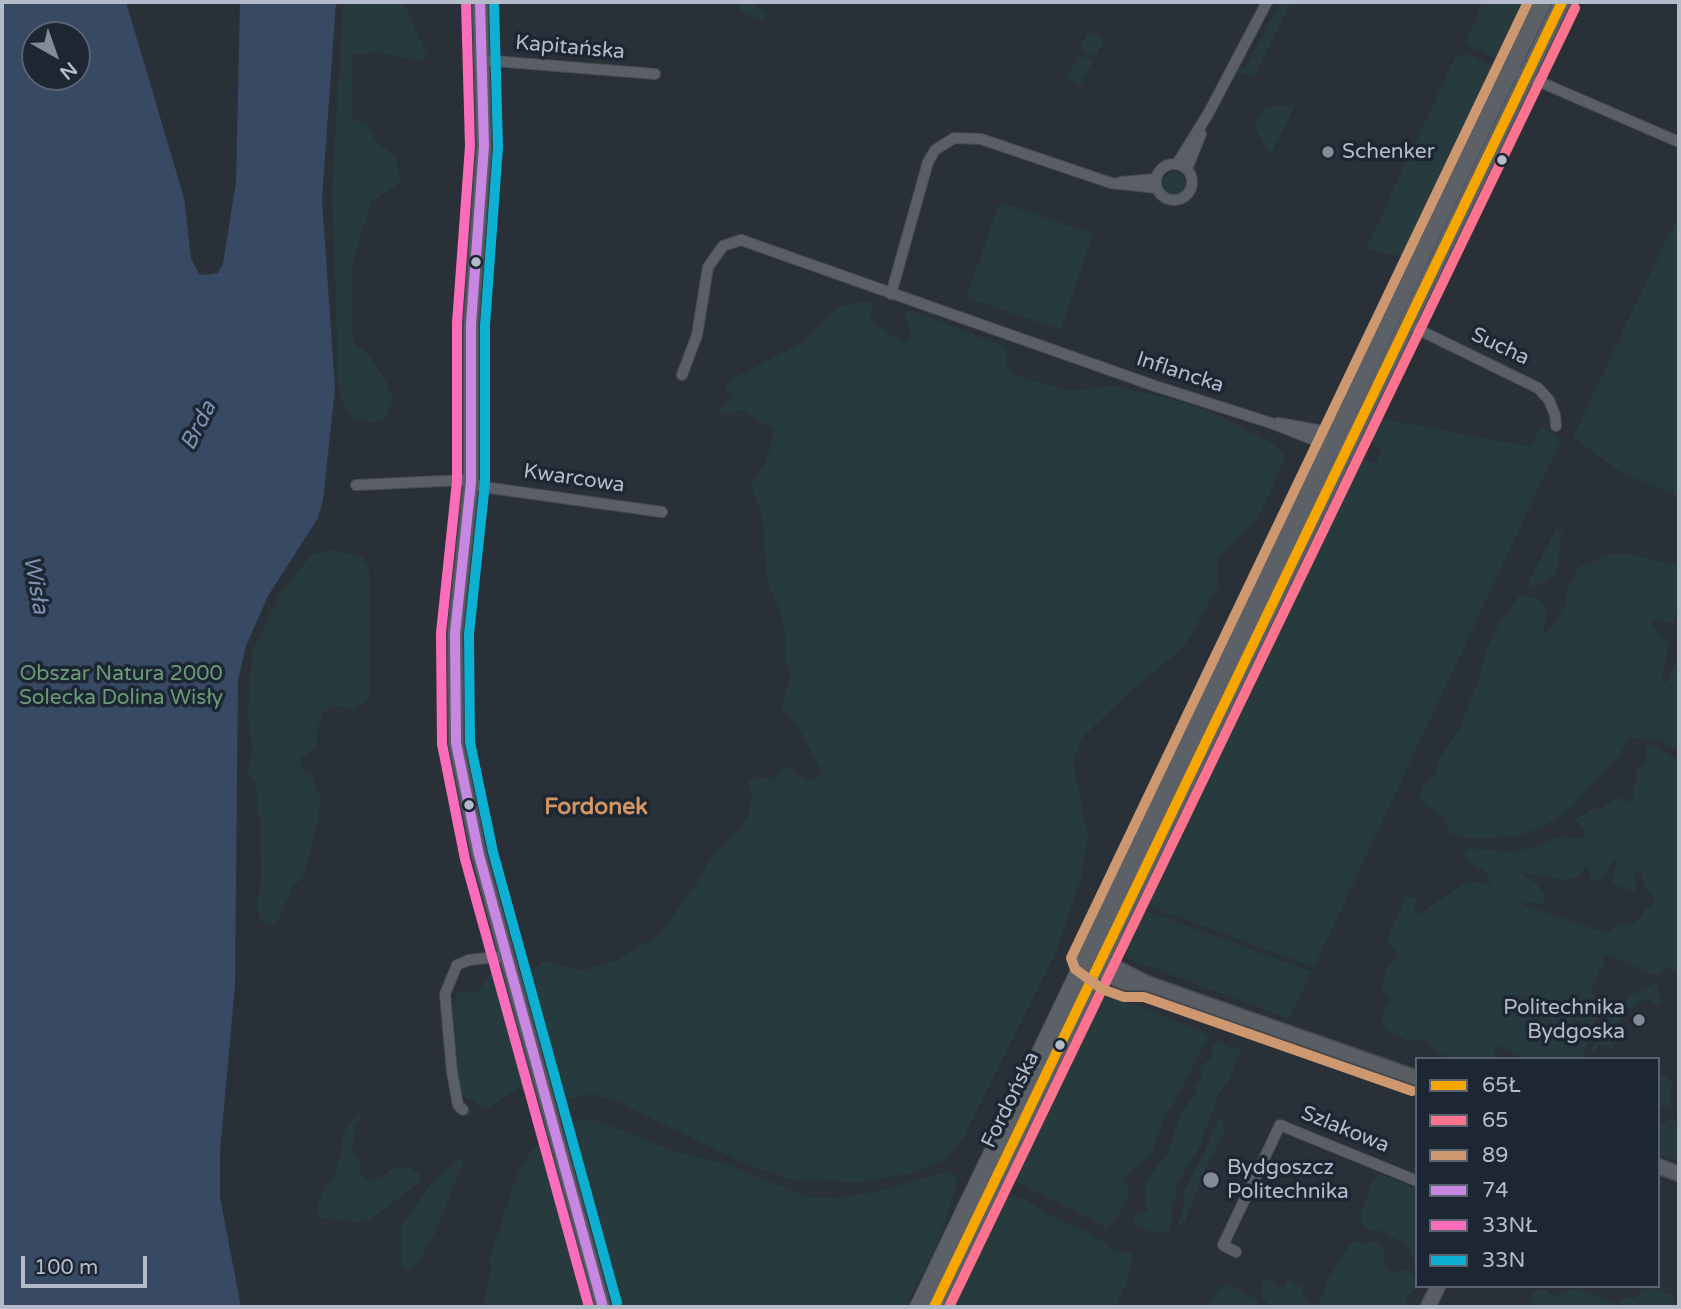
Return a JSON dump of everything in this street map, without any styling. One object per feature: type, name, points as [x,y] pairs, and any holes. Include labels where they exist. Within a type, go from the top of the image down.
[{"type":"main road","name":"Fordońska","points":[[934,1307],[1206,723],[1343,418],[1543,2]]},
{"type":"main road","name":"Fordońska","points":[[918,1307],[1094,965],[1111,941],[1206,723],[1348,448],[1562,2]]},
{"type":"street","points":[[480,2],[484,146],[471,324],[471,482],[455,633],[454,718],[468,809],[603,1307]]},
{"type":"street","points":[[1182,167],[1266,2]]},
{"type":"street","name":"Kapitańska","points":[[482,60],[654,74]]},
{"type":"street","points":[[1510,69],[1679,142]]},
{"type":"street","points":[[891,294],[928,162],[944,141],[962,136],[981,139],[1111,183],[1157,183]]},
{"type":"street","points":[[1182,167],[1192,184],[1184,197],[1167,198],[1157,183],[1161,169],[1182,167]]},
{"type":"street","name":"Inflancka","points":[[682,375],[697,335],[708,267],[719,249],[733,241],[749,242],[1078,359],[1332,443]]},
{"type":"street","name":"Sucha","points":[[1407,324],[1538,388],[1549,400],[1556,425]]},
{"type":"street","points":[[1318,430],[1343,418]]},
{"type":"street","name":"Inflancka","points":[[1271,423],[1318,430],[1332,443]]},
{"type":"street","points":[[1332,443],[1348,448]]},
{"type":"street","name":"Kwarcowa","points":[[356,485],[465,480],[483,487],[660,509]]},
{"type":"street","points":[[1111,941],[1119,969]]},
{"type":"street","points":[[463,1110],[458,1105],[452,1072],[445,994],[457,965],[469,960],[507,956]]},
{"type":"street","points":[[1094,965],[1119,969],[1146,984],[1415,1076]]},
{"type":"street","points":[[1094,965],[1127,983],[1146,984]]},
{"type":"street","name":"Szlakowa","points":[[1236,1252],[1223,1245],[1280,1125],[1415,1180]]},
{"type":"street","points":[[1660,1167],[1679,1174]]},
{"type":"street","points":[[1429,1307],[1437,1288]]},
{"type":"green space","points":[[343,2],[404,2],[427,57],[421,61],[375,52],[353,55],[352,119],[367,124],[377,143],[396,157],[400,183],[371,202],[352,265],[353,343],[366,351],[386,381],[393,400],[385,419],[372,422],[353,419],[339,396],[332,193]]},
{"type":"green space","points":[[740,2],[760,2],[757,8],[768,13],[763,21],[739,10]]},
{"type":"green space","points":[[1280,2],[1291,2],[1254,77],[1236,72],[1239,67],[1245,69]]},
{"type":"green space","points":[[1483,2],[1525,2],[1497,59],[1471,47],[1466,41]]},
{"type":"green space","points":[[1089,31],[1104,39],[1095,57],[1080,49]]},
{"type":"green space","points":[[1466,53],[1494,67],[1404,257],[1366,249],[1455,58]]},
{"type":"green space","points":[[1078,54],[1093,61],[1080,86],[1067,77]]},
{"type":"green space","points":[[1296,104],[1270,155],[1254,126],[1264,108]]},
{"type":"green space","points":[[1455,163],[1451,180],[1395,296],[1391,296],[1416,237]]},
{"type":"green space","points":[[1174,172],[1182,175],[1185,183],[1182,191],[1174,194],[1166,191],[1163,183],[1166,175]]},
{"type":"green space","points":[[1000,202],[1093,234],[1061,330],[966,297]]},
{"type":"green space","points":[[1679,213],[1679,497],[1619,471],[1573,437]]},
{"type":"green space","points":[[866,301],[873,304],[870,321],[903,343],[910,339],[911,332],[905,318],[907,311],[913,311],[1007,347],[1005,364],[1012,374],[1068,391],[1114,386],[1175,400],[1218,415],[1274,444],[1286,456],[1257,520],[1218,558],[1218,586],[1190,637],[1179,651],[1128,693],[1082,738],[1073,761],[1088,837],[1080,882],[1057,949],[962,1139],[946,1159],[912,1173],[858,1183],[821,1179],[792,1180],[748,1165],[620,1103],[593,1094],[562,1101],[538,1099],[518,1088],[486,1109],[460,1094],[454,1016],[457,992],[477,993],[491,972],[524,974],[545,961],[581,971],[617,960],[660,934],[697,883],[713,854],[740,827],[748,816],[752,795],[748,785],[750,781],[759,777],[772,780],[781,769],[789,767],[806,780],[816,780],[822,772],[796,723],[782,710],[791,673],[786,661],[784,623],[767,579],[762,514],[750,484],[766,463],[774,430],[742,410],[728,415],[717,411],[733,397],[726,390],[728,381],[802,343],[837,308]]},
{"type":"green space","points":[[1378,418],[1531,447],[1540,427],[1562,438],[1314,967],[1144,904],[1157,870],[1159,851],[1346,466],[1356,460],[1377,463],[1380,450],[1371,439],[1370,431]]},
{"type":"green space","points":[[1556,530],[1562,532],[1556,574],[1533,588],[1529,585],[1531,577]]},
{"type":"green space","points":[[331,550],[362,557],[369,570],[370,688],[368,699],[354,709],[336,706],[323,712],[317,732],[317,747],[300,759],[303,771],[312,775],[320,797],[319,815],[303,877],[293,887],[277,922],[269,927],[260,920],[257,908],[261,873],[260,830],[256,782],[248,774],[252,748],[248,717],[252,651],[281,592],[312,554]]},
{"type":"green space","points":[[1624,553],[1679,566],[1679,607],[1673,623],[1652,620],[1650,624],[1669,644],[1661,679],[1666,683],[1679,657],[1679,750],[1657,740],[1629,738],[1616,760],[1565,813],[1544,826],[1518,836],[1470,839],[1450,833],[1443,817],[1418,798],[1423,785],[1436,773],[1437,763],[1460,727],[1477,685],[1486,650],[1500,621],[1520,595],[1538,599],[1547,609],[1543,634],[1549,630],[1566,603],[1568,587],[1579,567],[1606,555]]},
{"type":"green space","points":[[1650,743],[1679,761],[1679,974],[1667,967],[1661,974],[1654,975],[1609,955],[1603,956],[1604,969],[1599,970],[1591,991],[1602,1006],[1601,1012],[1590,1030],[1582,1022],[1573,1021],[1588,1043],[1583,1057],[1523,1057],[1499,1046],[1493,1053],[1495,1057],[1449,1057],[1438,1053],[1422,1040],[1407,1040],[1385,1030],[1382,1020],[1385,1006],[1391,998],[1381,990],[1386,970],[1397,954],[1387,941],[1406,896],[1418,901],[1413,913],[1419,914],[1463,884],[1472,882],[1491,885],[1486,872],[1469,863],[1462,855],[1468,848],[1517,853],[1561,836],[1577,839],[1584,837],[1585,829],[1574,820],[1595,807],[1600,810],[1618,797],[1629,804],[1633,800],[1637,768],[1647,761],[1647,746]],"holes":[[[1613,859],[1617,860],[1612,882],[1637,893],[1634,876],[1639,870],[1645,889],[1655,897],[1649,908],[1645,907],[1642,917],[1630,926],[1624,922],[1619,923],[1607,933],[1524,905],[1524,902],[1542,904],[1546,896],[1536,883],[1519,872],[1567,880],[1578,877],[1585,868],[1589,868],[1591,878],[1598,881],[1606,875]]]},
{"type":"green space","points":[[1138,908],[1312,972],[1289,1019],[1127,958],[1123,943]]},
{"type":"green space","points":[[1656,983],[1663,1002],[1654,1005],[1651,998],[1626,1011],[1621,1006],[1629,996]]},
{"type":"green space","points":[[1114,996],[1200,1031],[1208,1037],[1172,1107],[1167,1111],[1152,1152],[1146,1161],[1125,1175],[1124,1180],[1129,1186],[1128,1196],[1116,1220],[1107,1228],[1005,1177],[1018,1144],[1029,1139],[1040,1120],[1044,1096],[1059,1080],[1065,1061],[1063,1055],[1072,1050],[1087,1007],[1103,997]]},
{"type":"green space","points":[[1614,1009],[1623,1014],[1609,1038],[1617,1042],[1613,1050],[1598,1044],[1595,1054],[1592,1049],[1594,1044]]},
{"type":"green space","points":[[1218,1040],[1229,1048],[1239,1047],[1240,1052],[1229,1080],[1219,1094],[1199,1148],[1177,1183],[1176,1196],[1170,1208],[1174,1217],[1169,1231],[1153,1233],[1134,1225],[1132,1220],[1135,1215],[1147,1211],[1145,1186],[1157,1166],[1167,1156],[1181,1112],[1197,1093],[1194,1085],[1201,1079],[1200,1068],[1212,1056],[1211,1048]]},
{"type":"green space","points":[[1661,1074],[1672,1082],[1670,1108],[1660,1106]]},
{"type":"green space","points":[[364,1113],[356,1126],[351,1151],[358,1155],[361,1174],[368,1180],[380,1177],[396,1167],[409,1168],[421,1174],[420,1182],[370,1220],[357,1222],[321,1218],[317,1214],[319,1201],[325,1186],[335,1176],[345,1130],[354,1118]]},
{"type":"green space","points":[[1673,1116],[1679,1129],[1679,1162],[1660,1155],[1660,1126]]},
{"type":"green space","points":[[593,1119],[673,1151],[729,1165],[807,1197],[836,1198],[879,1191],[949,1171],[958,1179],[940,1239],[905,1307],[609,1307],[560,1135],[569,1122]]},
{"type":"green space","points":[[1217,1120],[1222,1120],[1225,1129],[1221,1141],[1210,1158],[1185,1221],[1177,1227],[1184,1205],[1184,1191],[1208,1145]]},
{"type":"green space","points":[[544,1144],[552,1151],[555,1182],[576,1219],[590,1287],[597,1307],[483,1307],[491,1269],[490,1256],[515,1180],[529,1153],[538,1145]]},
{"type":"green space","points":[[461,1157],[463,1163],[435,1233],[413,1270],[404,1270],[401,1263],[402,1225],[433,1181]]},
{"type":"green space","points":[[1380,1174],[1415,1188],[1415,1261],[1407,1245],[1362,1224],[1360,1218],[1372,1182]]},
{"type":"green space","points":[[1009,1197],[1025,1199],[1050,1215],[1093,1235],[1117,1252],[1129,1252],[1133,1257],[1128,1279],[1115,1307],[946,1307],[986,1215],[994,1203]]},
{"type":"green space","points":[[1352,1241],[1365,1245],[1373,1241],[1384,1248],[1385,1263],[1391,1274],[1407,1269],[1415,1276],[1415,1288],[1418,1288],[1406,1297],[1407,1307],[1270,1307],[1261,1296],[1263,1280],[1270,1280],[1278,1287],[1285,1287],[1288,1280],[1305,1288],[1302,1290],[1311,1304],[1319,1304],[1329,1278]]},
{"type":"green space","points":[[1225,1283],[1255,1298],[1261,1307],[1207,1307]]},
{"type":"green space","points":[[1577,1288],[1620,1306],[1621,1298],[1633,1299],[1639,1296],[1641,1291],[1654,1288],[1672,1295],[1675,1307],[1537,1307],[1530,1299],[1536,1290],[1544,1289],[1554,1296]]},
{"type":"water","name":"Obszar Natura 2000 Solecka Dolina Wisły","points":[[2,2],[126,2],[184,198],[191,258],[199,274],[206,275],[218,273],[223,264],[236,182],[240,2],[336,2],[322,199],[335,389],[323,500],[318,518],[268,596],[246,646],[238,680],[235,985],[220,1151],[220,1197],[241,1307],[2,1307]]},
{"type":"transit line","name":"33NŁ","points":[[466,2],[470,146],[457,323],[457,481],[441,633],[442,744],[465,859],[589,1307]]},
{"type":"transit line","name":"74","points":[[480,2],[484,146],[471,324],[471,482],[455,633],[456,743],[479,855],[603,1307]]},
{"type":"transit line","name":"33N","points":[[494,2],[498,147],[485,325],[485,483],[469,634],[470,742],[493,852],[617,1303]]},
{"type":"transit line","name":"89","points":[[1412,1091],[1144,997],[1124,997],[1102,989],[1075,969],[1071,958],[1528,2]]},
{"type":"transit line","name":"65Ł","points":[[934,1307],[1562,2]]},
{"type":"transit line","name":"65","points":[[949,1307],[1575,8]]},
{"type":"place","name":"Schenker","points":[[1328,152]]},
{"type":"place","name":"Politechnika Bydgoska","points":[[1639,1020]]},
{"type":"place","name":"Bydgoszcz Politechnika","points":[[1211,1180]]},
{"type":"district","name":"Fordonek","points":[[596,808]]},
{"type":"water label","name":"Brda","points":[[199,426]]},
{"type":"water label","name":"Wisła","points":[[35,585]]}]
